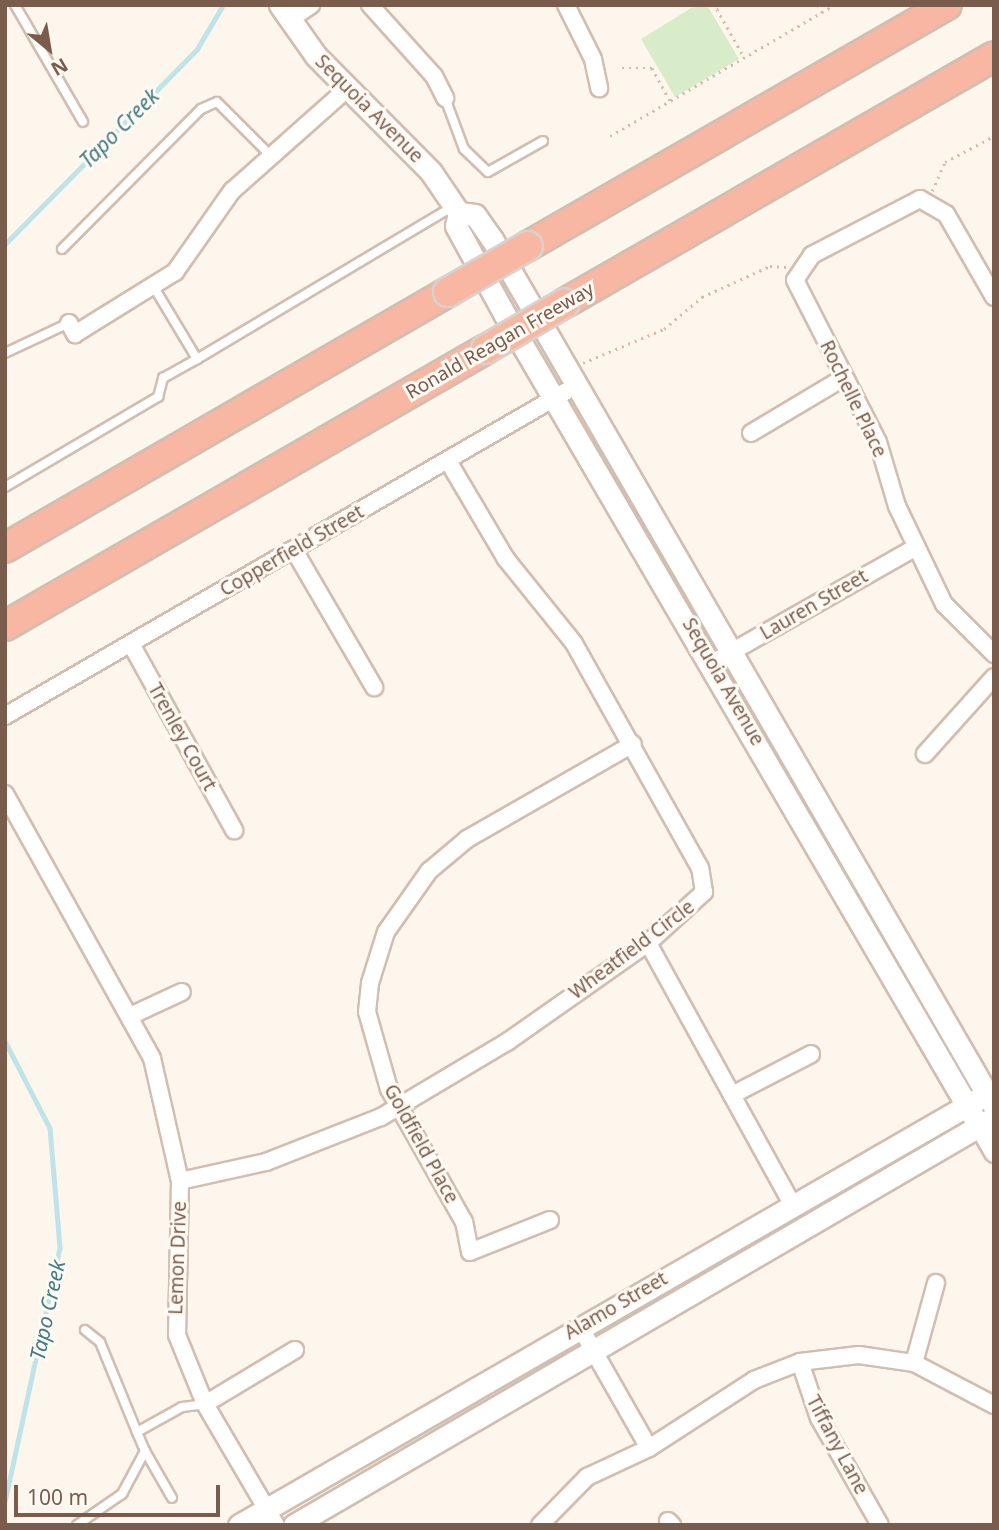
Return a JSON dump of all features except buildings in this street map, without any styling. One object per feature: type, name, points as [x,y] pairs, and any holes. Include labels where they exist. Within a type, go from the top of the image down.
[{"type":"highway","points":[[5,548],[947,5]]},
{"type":"highway","name":"Ronald Reagan Freeway","points":[[5,626],[994,56]]},
{"type":"main road","name":"Sequoia Avenue","points":[[284,13],[347,89],[431,172],[457,209],[475,215],[492,239],[992,1097]]},
{"type":"main road","name":"Sequoia Avenue","points":[[457,209],[456,226],[968,1106],[986,1122]]},
{"type":"main road","name":"Alamo Street","points":[[239,1525],[271,1517],[580,1327],[968,1106],[992,1097]]},
{"type":"main road","name":"Alamo Street","points":[[294,1525],[986,1122]]},
{"type":"street","points":[[284,13],[311,5]]},
{"type":"street","points":[[370,5],[434,76],[445,98]]},
{"type":"street","points":[[566,5],[593,60],[599,88]]},
{"type":"street","points":[[68,323],[75,334],[155,289],[189,256],[232,191],[347,89]]},
{"type":"street","points":[[797,272],[812,255],[907,201],[929,201],[946,214],[994,297]]},
{"type":"street","name":"Rochelle Place","points":[[797,272],[799,296],[878,442],[916,547],[950,613],[994,654]]},
{"type":"street","points":[[751,433],[845,377]]},
{"type":"street","name":"Copperfield Street","points":[[5,716],[577,385]]},
{"type":"street","name":"Wheatfield Circle","points":[[180,1181],[339,1139],[507,1042],[648,943],[698,904],[704,880],[633,744],[573,642],[506,559],[448,461]]},
{"type":"street","name":"Lauren Street","points":[[712,663],[916,547]]},
{"type":"street","points":[[294,550],[374,687]]},
{"type":"street","name":"Trenley Court","points":[[131,644],[234,830]]},
{"type":"street","points":[[925,754],[994,677]]},
{"type":"street","name":"Goldfield Place","points":[[550,1220],[470,1252],[464,1222],[398,1106],[367,1012],[376,956],[397,911],[467,839],[633,744]]},
{"type":"street","name":"Lemon Drive","points":[[5,794],[130,1016],[164,1098],[180,1181],[177,1335],[205,1404],[271,1517]]},
{"type":"street","points":[[648,943],[792,1205]]},
{"type":"street","points":[[130,1016],[182,992]]},
{"type":"street","points":[[732,1095],[811,1054]]},
{"type":"street","name":"Sequoia Avenue","points":[[986,1122],[994,1152]]},
{"type":"street","points":[[914,1363],[936,1283]]},
{"type":"street","points":[[580,1327],[649,1448]]},
{"type":"street","points":[[205,1404],[295,1350]]},
{"type":"street","points":[[540,1525],[587,1476],[649,1448],[754,1380],[800,1362],[859,1354],[914,1363],[994,1405]]},
{"type":"street","name":"Tiffany Lane","points":[[800,1362],[818,1418],[880,1525]]},
{"type":"lane","points":[[15,5],[83,122]]},
{"type":"lane","points":[[445,98],[464,149],[488,172],[542,141]]},
{"type":"lane","points":[[62,249],[201,109],[217,102],[271,156]]},
{"type":"lane","points":[[5,487],[158,397],[163,378],[457,209]]},
{"type":"lane","points":[[155,289],[197,359]]},
{"type":"lane","points":[[5,353],[68,323]]},
{"type":"lane","points":[[85,1330],[100,1342],[145,1451],[172,1498]]},
{"type":"lane","points":[[137,1432],[182,1407],[205,1404]]},
{"type":"lane","points":[[77,1525],[122,1494],[145,1451]]},
{"type":"path","points":[[723,5],[717,9],[744,58]]},
{"type":"path","points":[[818,5],[822,12]]},
{"type":"path","points":[[610,136],[834,5]]},
{"type":"path","points":[[622,68],[652,68],[670,101]]},
{"type":"path","points":[[929,201],[945,162],[994,136]]},
{"type":"path","points":[[583,363],[655,334],[695,301],[757,271],[782,265],[797,272]]},
{"type":"green space","points":[[696,5],[707,5],[739,59],[675,97],[641,39]]},
{"type":"waterway","name":"Tapo Creek","points":[[5,244],[197,49],[223,5]]},
{"type":"waterway","name":"Tapo Creek","points":[[5,1041],[50,1128],[60,1248],[5,1503]]}]
